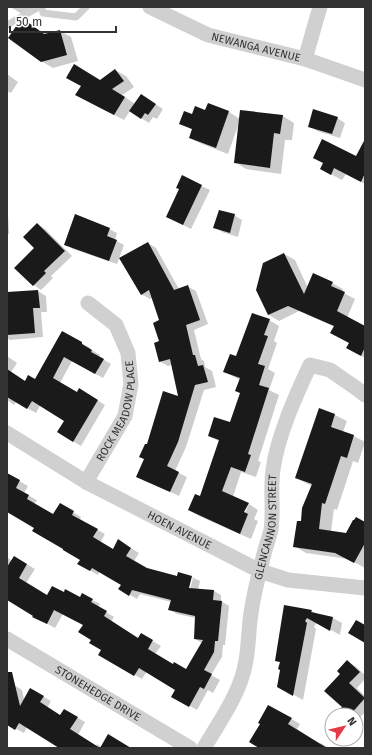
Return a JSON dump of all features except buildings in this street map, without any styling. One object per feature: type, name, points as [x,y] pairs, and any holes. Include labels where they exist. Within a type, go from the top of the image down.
[{"type":"street","name":"NEWANGA AVENUE","points":[[150,7],[208,35],[305,59],[365,80]]},
{"type":"street","points":[[305,59],[320,7]]},
{"type":"street","name":"ROCK MEADOW PLACE","points":[[86,482],[125,416],[131,384],[128,353],[116,325],[88,303]]},
{"type":"street","name":"GLENCANNON STREET","points":[[204,748],[226,711],[244,670],[251,612],[260,571],[271,532],[271,487],[273,468],[278,446],[299,389],[310,365],[330,370],[365,395]]},
{"type":"street","name":"HOEN AVENUE","points":[[7,433],[86,482],[260,571],[288,580],[365,588]]},
{"type":"street","name":"STONEHEDGE DRIVE","points":[[7,639],[190,748]]},
{"type":"lane","points":[[7,25],[40,7],[43,13],[76,17],[86,7]]}]
